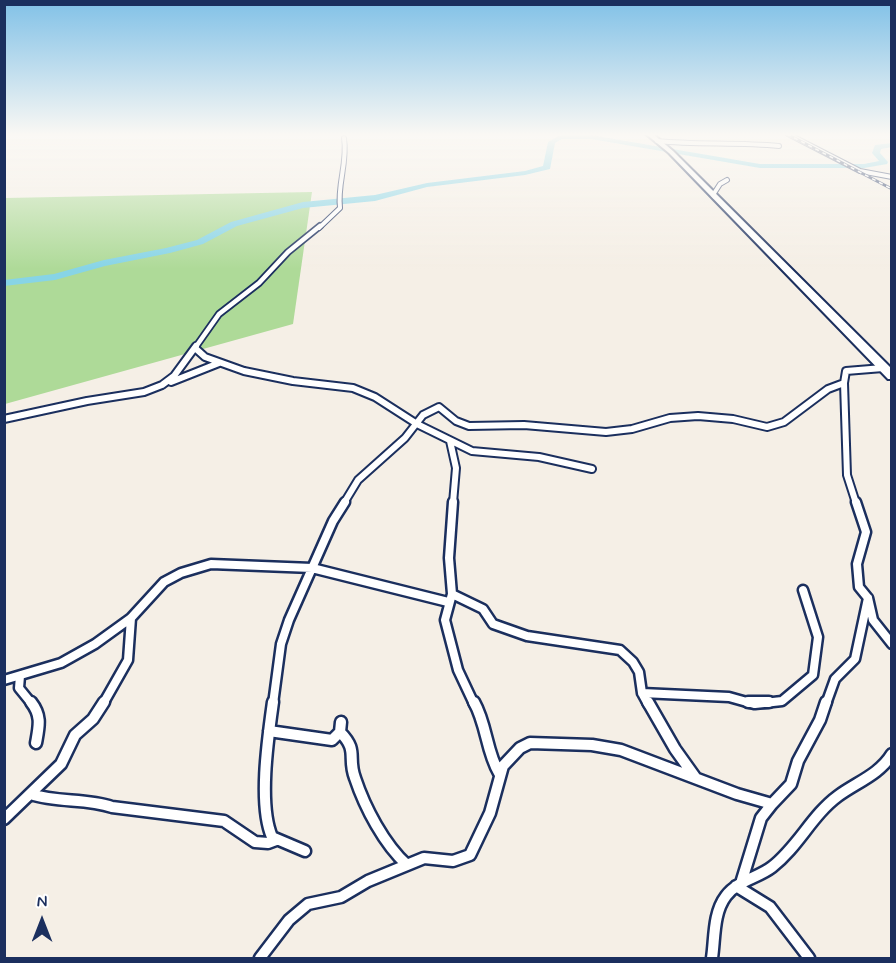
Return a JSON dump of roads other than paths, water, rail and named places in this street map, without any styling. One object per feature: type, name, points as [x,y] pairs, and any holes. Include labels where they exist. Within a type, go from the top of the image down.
[{"type":"highway","points":[[697,179],[891,376]]},
{"type":"street","points":[[162,385],[174,376],[219,314],[259,284],[288,252],[338,212],[340,208],[337,195],[340,179]]},
{"type":"street","points":[[715,197],[713,195],[716,189],[727,180]]},
{"type":"street","points":[[195,348],[205,357],[244,371],[293,381],[353,388],[375,397],[417,424],[472,451],[539,457],[592,470]]},
{"type":"street","points":[[4,418],[144,392],[219,363]]},
{"type":"street","points":[[883,368],[849,369],[846,371],[844,383],[847,474],[866,532],[857,564],[859,587],[868,598],[873,620],[891,644]]},
{"type":"street","points":[[304,851],[272,837],[268,828],[265,802],[268,731],[281,644],[333,521],[358,480],[417,424],[423,415],[439,407],[456,421],[469,426],[524,425],[606,432],[632,429],[670,418],[698,416],[733,419],[767,428],[784,422],[828,389],[844,383]]},
{"type":"street","points":[[450,441],[456,468],[449,558],[450,598],[446,620],[458,670],[463,684],[482,717],[491,759],[499,773]]},
{"type":"street","points":[[4,680],[61,663],[111,634],[131,618],[164,582],[195,568],[210,564],[312,568],[474,603],[483,609],[493,624],[527,636],[620,650],[633,662],[639,672],[642,693],[695,777]]},
{"type":"street","points":[[642,693],[729,697],[754,704],[782,700],[813,675],[815,669],[819,641],[803,590]]},
{"type":"street","points":[[712,958],[718,915],[725,898],[739,883],[761,818],[790,784],[802,750],[820,720],[835,679],[855,659],[868,598]]},
{"type":"street","points":[[4,819],[61,764],[75,735],[95,716],[123,672],[129,657],[131,618]]},
{"type":"street","points":[[20,676],[18,688],[38,711],[40,719],[36,742]]},
{"type":"street","points":[[268,731],[332,740],[340,727],[351,742],[354,777],[382,836],[391,851],[407,866]]},
{"type":"street","points":[[260,958],[301,908],[317,900],[341,897],[368,881],[424,858],[453,861],[470,855],[490,813],[499,773],[506,761],[525,745],[555,743],[592,745],[621,750],[737,794],[772,804]]},
{"type":"street","points":[[739,883],[759,876],[773,866],[826,806],[872,774],[889,760],[891,754]]},
{"type":"street","points":[[31,794],[42,798],[95,801],[112,807],[224,821],[232,824],[258,844],[267,845],[276,840]]},
{"type":"street","points":[[739,883],[767,903],[809,958]]},
{"type":"waterway","points":[[4,283],[55,277],[104,263],[167,251],[200,242],[234,224],[303,205],[375,198],[427,185],[476,179]]},
{"type":"railway","points":[[873,179],[892,189]]}]
